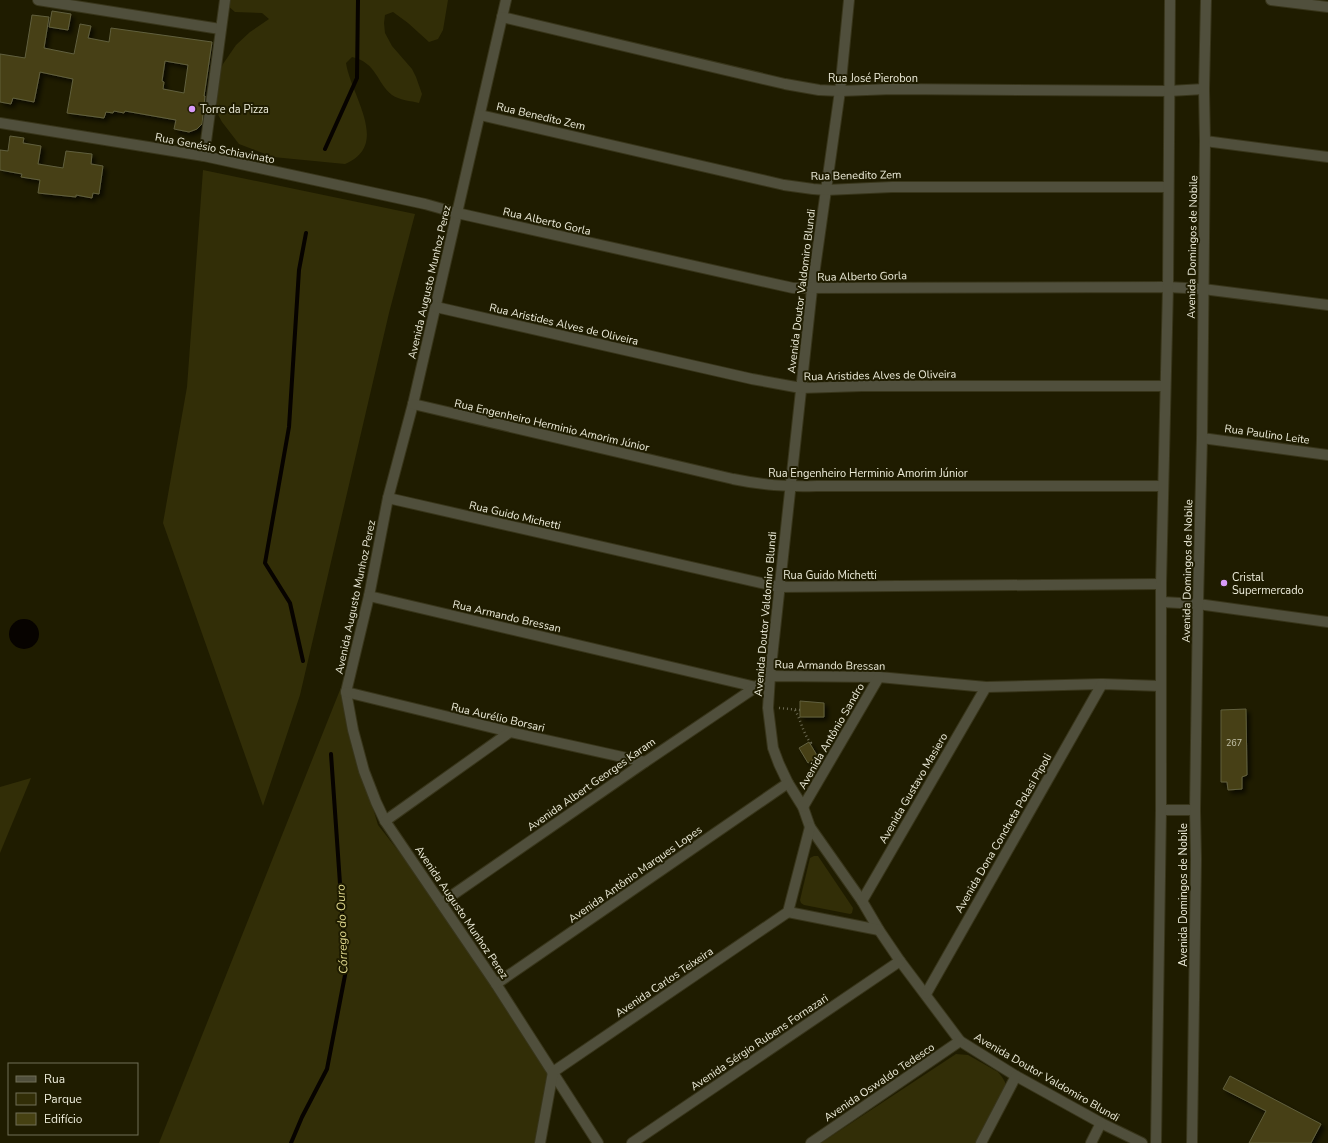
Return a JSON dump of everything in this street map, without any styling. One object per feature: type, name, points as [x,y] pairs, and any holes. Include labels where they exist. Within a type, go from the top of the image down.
[{"type":"street","points":[[38,0],[220,29]]},
{"type":"street","points":[[204,156],[225,0]]},
{"type":"street","name":"Avenida Augusto Munhoz Perez","points":[[506,0],[456,212],[414,404],[388,498],[369,596],[346,692],[353,730],[364,771],[385,821],[496,984],[598,1143]]},
{"type":"street","name":"Avenida Doutor Valdomiro Blundi","points":[[849,0],[840,91],[812,289],[789,487],[768,708],[773,748],[788,783],[803,808],[810,827],[862,901],[900,961],[926,994],[960,1042],[1016,1076],[1101,1123],[1142,1143]]},
{"type":"street","name":"Avenida Domingos de Nobile","points":[[1156,1143],[1161,810],[1161,584],[1163,552],[1163,486],[1168,287],[1170,0]]},
{"type":"street","name":"Avenida Domingos de Nobile","points":[[1192,1143],[1196,859],[1195,810],[1202,438],[1206,0]]},
{"type":"street","points":[[1271,0],[1328,7]]},
{"type":"street","name":"Rua José Pierobon","points":[[502,17],[785,84],[819,90],[840,91],[893,89],[1169,91],[1204,89]]},
{"type":"street","name":"Rua Benedito Zem","points":[[480,115],[784,185],[813,189],[826,190],[892,187],[1168,187]]},
{"type":"street","name":"Rua Genésio Schiavinato","points":[[0,123],[204,156],[456,212]]},
{"type":"street","points":[[1205,141],[1328,158]]},
{"type":"street","name":"Rua Alberto Gorla","points":[[456,212],[793,288],[1168,287],[1203,289],[1328,305]]},
{"type":"street","name":"Rua Aristides Alves de Oliveira","points":[[436,307],[752,379],[801,388],[862,386],[1165,386]]},
{"type":"street","name":"Rua Engenheiro Herminio Amorim Júnior","points":[[414,404],[733,479],[767,485],[789,487],[1163,486]]},
{"type":"street","name":"Rua Paulino Leite","points":[[1202,438],[1328,455]]},
{"type":"street","name":"Rua Guido Michetti","points":[[388,498],[779,588],[1161,584]]},
{"type":"street","name":"Rua Armando Bressan","points":[[369,596],[756,687],[770,676],[879,677],[986,687],[1102,684],[1161,686]]},
{"type":"street","points":[[1162,602],[1198,604],[1328,622]]},
{"type":"street","name":"Avenida Antônio Sandro","points":[[803,808],[879,677]]},
{"type":"street","name":"Avenida Dona Concheta Polasi Pipoli","points":[[926,994],[1102,684]]},
{"type":"street","name":"Avenida Albert Georges Karam","points":[[441,903],[644,762],[756,687]]},
{"type":"street","name":"Avenida Gustavo Masiero","points":[[862,901],[986,687]]},
{"type":"street","name":"Rua Aurélio Borsari","points":[[346,692],[510,732],[644,762]]},
{"type":"street","points":[[385,821],[510,732]]},
{"type":"street","name":"Avenida Antônio Marques Lopes","points":[[496,984],[788,783]]},
{"type":"street","points":[[1161,810],[1195,810]]},
{"type":"street","points":[[810,827],[788,912],[879,930]]},
{"type":"street","name":"Avenida Carlos Teixeira","points":[[553,1072],[788,912]]},
{"type":"street","name":"Avenida Sérgio Rubens Fornazari","points":[[632,1143],[900,961]]},
{"type":"street","name":"Avenida Oswaldo Tedesco","points":[[811,1143],[960,1042]]},
{"type":"street","points":[[540,1143],[553,1072]]},
{"type":"street","points":[[981,1143],[1016,1076]]},
{"type":"street","points":[[1091,1143],[1101,1123]]},
{"type":"path","points":[[768,708],[800,710]]},
{"type":"path","points":[[795,710],[807,739],[811,743],[810,744]]},
{"type":"green space","points":[[230,0],[448,0],[443,30],[438,39],[429,42],[393,12],[385,15],[385,33],[392,46],[412,69],[416,77],[422,94],[419,103],[392,95],[371,68],[360,60],[352,57],[346,63],[349,76],[365,119],[367,132],[365,145],[358,156],[345,164],[273,157],[239,144],[222,122],[215,109],[219,73],[223,64],[236,45],[250,32],[269,19],[262,13],[235,12],[228,6]]},
{"type":"green space","points":[[203,170],[415,214],[389,313],[300,695],[263,806],[163,523],[187,387]]},
{"type":"green space","points":[[346,675],[344,710],[378,825],[440,904],[551,1072],[537,1143],[159,1143]]},
{"type":"green space","points":[[31,778],[0,853],[0,787]]},
{"type":"green space","points":[[818,856],[853,908],[852,913],[850,914],[804,905],[801,903],[800,900],[810,858]]},
{"type":"green space","points":[[956,1054],[968,1055],[998,1072],[1005,1082],[1005,1092],[977,1143],[821,1143]]},
{"type":"shaded area","points":[[24,619],[35,623],[39,634],[35,645],[24,649],[13,645],[9,634],[13,623]]},
{"type":"building","points":[[52,11],[71,14],[68,30],[49,27]]},
{"type":"building","points":[[32,15],[49,17],[44,48],[74,54],[80,24],[91,26],[88,38],[109,42],[111,28],[212,42],[204,96],[202,124],[197,129],[189,132],[174,129],[176,120],[125,111],[124,113],[114,111],[113,113],[106,112],[104,118],[67,113],[73,79],[40,72],[34,102],[13,98],[11,104],[0,102],[0,54],[25,58]],"holes":[[[165,61],[188,65],[184,93],[163,89],[164,82],[162,81]]]},
{"type":"building","points":[[10,136],[24,138],[23,143],[41,146],[38,164],[63,168],[66,151],[92,154],[91,164],[103,166],[99,194],[93,193],[92,198],[76,195],[76,197],[38,193],[40,180],[21,177],[22,174],[0,170],[0,150],[8,151]]},
{"type":"building","points":[[800,701],[824,703],[824,717],[800,717]]},
{"type":"building","points":[[1246,709],[1247,775],[1242,777],[1242,789],[1228,790],[1227,782],[1221,782],[1221,710]]},
{"type":"building","points":[[809,742],[818,757],[808,763],[799,748]]},
{"type":"building","points":[[1230,1076],[1321,1124],[1311,1143],[1249,1143],[1266,1111],[1223,1089]]},
{"type":"waterway","points":[[325,149],[357,78],[358,0]]},
{"type":"waterway","points":[[303,661],[290,603],[265,563],[289,427],[299,270],[306,233]]},
{"type":"waterway","name":"Córrego do Ouro","points":[[291,1143],[302,1117],[327,1069],[346,970],[331,754]]},
{"type":"place","name":"Torre da Pizza","points":[[192,109]]},
{"type":"place","name":"Cristal Supermercado","points":[[1224,583]]}]
